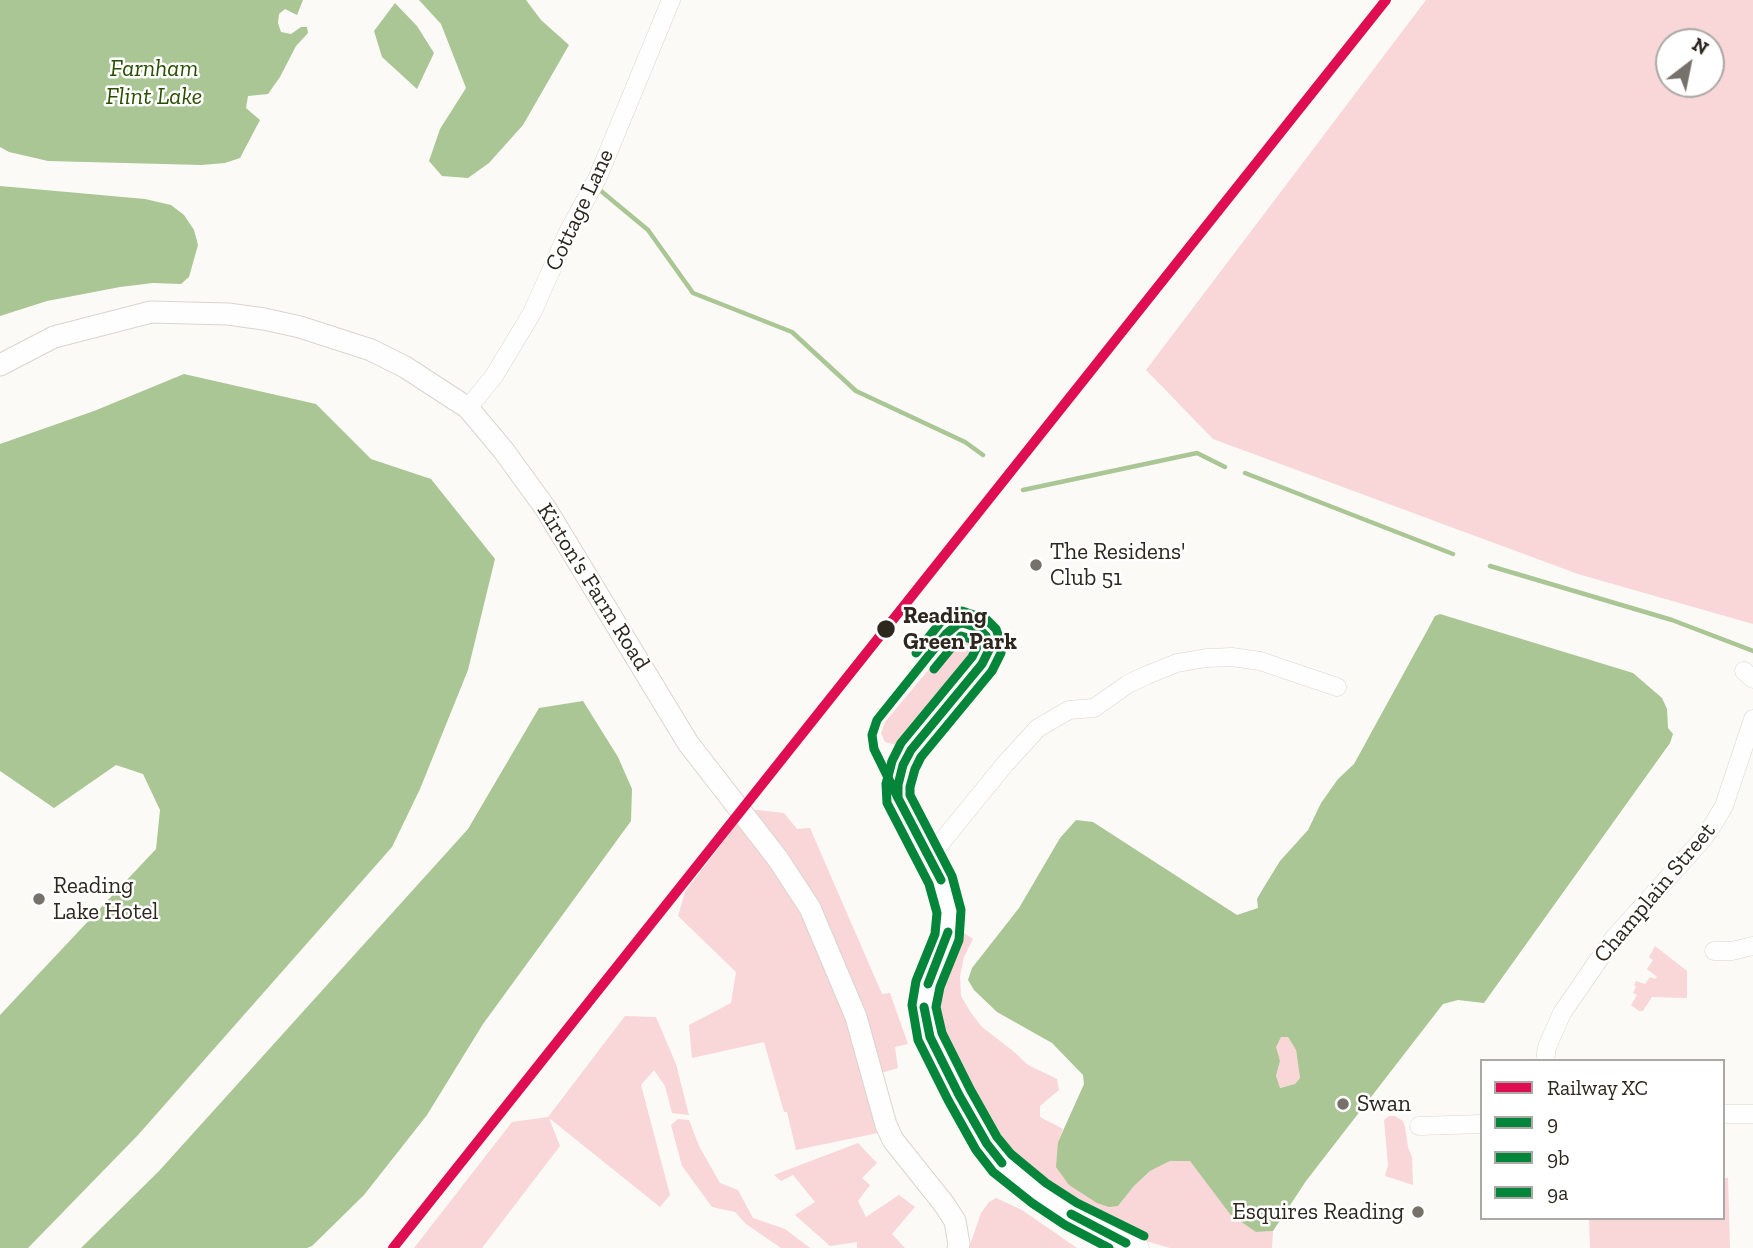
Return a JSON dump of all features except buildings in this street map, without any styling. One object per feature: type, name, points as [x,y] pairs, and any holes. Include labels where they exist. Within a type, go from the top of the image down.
[{"type":"street","name":"Cottage Lane","points":[[468,408],[494,376],[532,313],[569,230],[597,179],[671,0]]},
{"type":"street","name":"Kirton's Farm Road","points":[[0,365],[54,337],[151,312],[228,314],[264,318],[300,327],[371,350],[405,367],[468,408],[547,509],[688,743],[778,859],[810,908],[856,1017],[886,1125],[893,1140],[944,1204],[954,1221],[958,1248]]},
{"type":"street","points":[[928,855],[1038,728],[1069,710],[1094,708],[1128,684],[1147,675],[1177,663],[1232,657],[1261,661],[1337,687]]},
{"type":"street","name":"Champlain Street","points":[[1545,1059],[1547,1047],[1562,1013],[1613,939],[1697,846],[1714,823],[1727,797],[1753,719]]},
{"type":"street","points":[[914,828],[947,897],[949,924],[943,951],[928,984],[924,1007],[930,1037],[959,1095],[987,1144],[1002,1163],[1020,1179],[1071,1214],[1126,1244],[1140,1248]]},
{"type":"street","points":[[1714,951],[1732,951],[1753,946]]},
{"type":"street","points":[[1725,1114],[1753,1114]]},
{"type":"street","points":[[1419,1126],[1480,1124]]},
{"type":"shaded area","points":[[1426,0],[1753,0],[1753,624],[1578,574],[1213,439],[1146,370]]},
{"type":"shaded area","points":[[964,635],[975,642],[976,655],[905,740],[896,745],[885,742],[881,733],[885,722],[955,638]]},
{"type":"shaded area","points":[[748,809],[784,813],[797,829],[810,828],[882,994],[890,993],[908,1044],[895,1047],[898,1068],[868,1077],[878,1133],[796,1150],[787,1112],[784,1112],[764,1042],[692,1058],[689,1025],[731,1003],[736,972],[678,916],[685,892]]},
{"type":"shaded area","points":[[961,931],[973,939],[964,957],[960,976],[961,996],[982,1027],[1028,1065],[1057,1079],[1059,1090],[1040,1106],[1040,1117],[1063,1129],[1058,1142],[1118,1206],[1150,1171],[1170,1161],[1190,1161],[1256,1232],[1273,1231],[1272,1248],[1170,1248],[1139,1239],[1077,1208],[1019,1166],[987,1127],[945,1052],[937,1019],[939,997]]},
{"type":"shaded area","points":[[1655,946],[1687,971],[1687,998],[1652,997],[1643,1011],[1639,1011],[1631,1005],[1637,995],[1633,993],[1636,987],[1634,985],[1636,981],[1645,984],[1650,977],[1657,977],[1647,969],[1653,960],[1649,957]]},
{"type":"shaded area","points":[[625,1016],[656,1017],[676,1064],[689,1115],[672,1113],[665,1086],[654,1070],[641,1085],[670,1195],[660,1207],[549,1118],[560,1146],[482,1248],[414,1248],[512,1122],[548,1117]]},
{"type":"shaded area","points":[[1281,1037],[1288,1037],[1296,1050],[1300,1078],[1295,1084],[1279,1088],[1276,1076],[1280,1061],[1275,1047]]},
{"type":"shaded area","points":[[1389,1116],[1403,1121],[1412,1157],[1413,1185],[1385,1176],[1388,1165],[1384,1120]]},
{"type":"shaded area","points":[[678,1119],[689,1120],[699,1146],[720,1183],[738,1190],[753,1218],[785,1229],[810,1248],[781,1248],[746,1224],[735,1212],[712,1207],[682,1166],[671,1125]]},
{"type":"shaded area","points":[[858,1143],[877,1163],[862,1178],[870,1185],[858,1201],[866,1217],[899,1195],[915,1207],[892,1234],[905,1248],[857,1248],[857,1242],[830,1246],[795,1215],[815,1202],[793,1175],[781,1181],[774,1175]]},
{"type":"shaded area","points":[[1725,1178],[1728,1178],[1730,1248],[1590,1248],[1589,1220],[1725,1220]]},
{"type":"shaded area","points":[[996,1198],[1022,1210],[1077,1248],[969,1248],[981,1213],[989,1202]]},
{"type":"water","name":"Farnham Flint Lake","points":[[0,0],[303,0],[297,15],[285,9],[279,14],[278,23],[281,32],[291,34],[301,27],[307,27],[308,33],[296,46],[268,94],[248,96],[246,108],[260,120],[240,158],[225,163],[201,165],[48,161],[9,152],[0,147]]},
{"type":"water","points":[[419,0],[526,0],[541,20],[569,45],[523,125],[489,163],[468,178],[442,176],[429,161],[440,129],[466,88],[441,24]]},
{"type":"water","points":[[395,3],[417,26],[434,53],[417,89],[382,57],[374,31]]},
{"type":"water","points":[[0,186],[145,199],[171,205],[184,215],[194,230],[198,245],[189,277],[181,284],[153,283],[120,287],[47,301],[0,316]]},
{"type":"water","points":[[184,374],[316,404],[371,459],[431,479],[495,559],[468,670],[420,789],[392,847],[138,1135],[28,1248],[0,1248],[0,1015],[156,849],[160,810],[143,774],[116,765],[54,808],[0,771],[0,444],[94,411]]},
{"type":"water","points":[[1440,614],[1633,673],[1662,698],[1667,709],[1668,728],[1673,734],[1670,743],[1484,1003],[1458,1000],[1443,1004],[1306,1181],[1273,1231],[1256,1232],[1230,1214],[1190,1161],[1170,1161],[1150,1171],[1118,1206],[1109,1207],[1097,1203],[1069,1185],[1056,1167],[1058,1142],[1084,1084],[1083,1075],[1052,1043],[997,1012],[974,990],[968,980],[972,968],[1019,908],[1060,838],[1076,820],[1093,822],[1237,915],[1258,908],[1257,899],[1280,861],[1308,830],[1321,803],[1338,779],[1354,764],[1435,616]],"holes":[[[1281,1037],[1288,1037],[1296,1050],[1300,1078],[1295,1084],[1280,1088],[1276,1076],[1280,1061],[1276,1047]]]},
{"type":"water","points":[[583,701],[618,757],[632,789],[631,821],[483,1024],[427,1115],[364,1195],[307,1248],[81,1248],[159,1171],[468,829],[539,708]]},
{"type":"waterway","points":[[601,191],[648,230],[693,293],[792,332],[856,391],[965,442],[983,455]]},
{"type":"waterway","points":[[1023,490],[1197,453],[1225,467]]},
{"type":"waterway","points":[[1245,473],[1453,554]]},
{"type":"waterway","points":[[1490,566],[1672,620],[1753,651]]},
{"type":"rail line","name":"XC","points":[[393,1248],[1386,0]]},
{"type":"transit line","name":"9a","points":[[916,653],[944,618],[962,611],[986,619],[996,629],[1001,642],[1001,653],[992,671],[921,757],[910,787],[910,795],[952,876],[961,910],[959,940],[940,987],[936,1007],[942,1033],[997,1137],[1011,1154],[1046,1183],[1077,1203],[1144,1236]]},
{"type":"transit line","name":"9","points":[[963,623],[978,628],[986,636],[989,650],[982,664],[911,750],[903,765],[898,798],[874,749],[872,735],[877,720],[946,634],[963,623]]},
{"type":"transit line","name":"9b","points":[[934,669],[961,636],[976,643],[972,657],[901,743],[892,761],[886,784],[887,803],[929,884],[937,913],[935,934],[916,981],[912,1005],[918,1040],[976,1150],[993,1172],[1065,1225],[1109,1248]]},
{"type":"transit line","name":"9","points":[[898,798],[941,880]]},
{"type":"transit line","name":"9","points":[[898,798],[941,880]]},
{"type":"transit line","name":"9","points":[[928,984],[948,932]]},
{"type":"transit line","name":"9","points":[[928,984],[948,932]]},
{"type":"transit line","name":"9","points":[[924,1007],[930,1037],[959,1095],[987,1144],[1002,1163]]},
{"type":"transit line","name":"9","points":[[1071,1214],[1126,1243]]},
{"type":"transit line","name":"9","points":[[1071,1214],[1126,1243]]},
{"type":"place","name":"The Residens' Club 51","points":[[1036,565]]},
{"type":"place","name":"Reading Green Park","points":[[886,629]]},
{"type":"place","name":"Reading Lake Hotel","points":[[39,899]]},
{"type":"place","name":"Swan","points":[[1343,1104]]},
{"type":"place","name":"Esquires Reading","points":[[1418,1212]]}]
